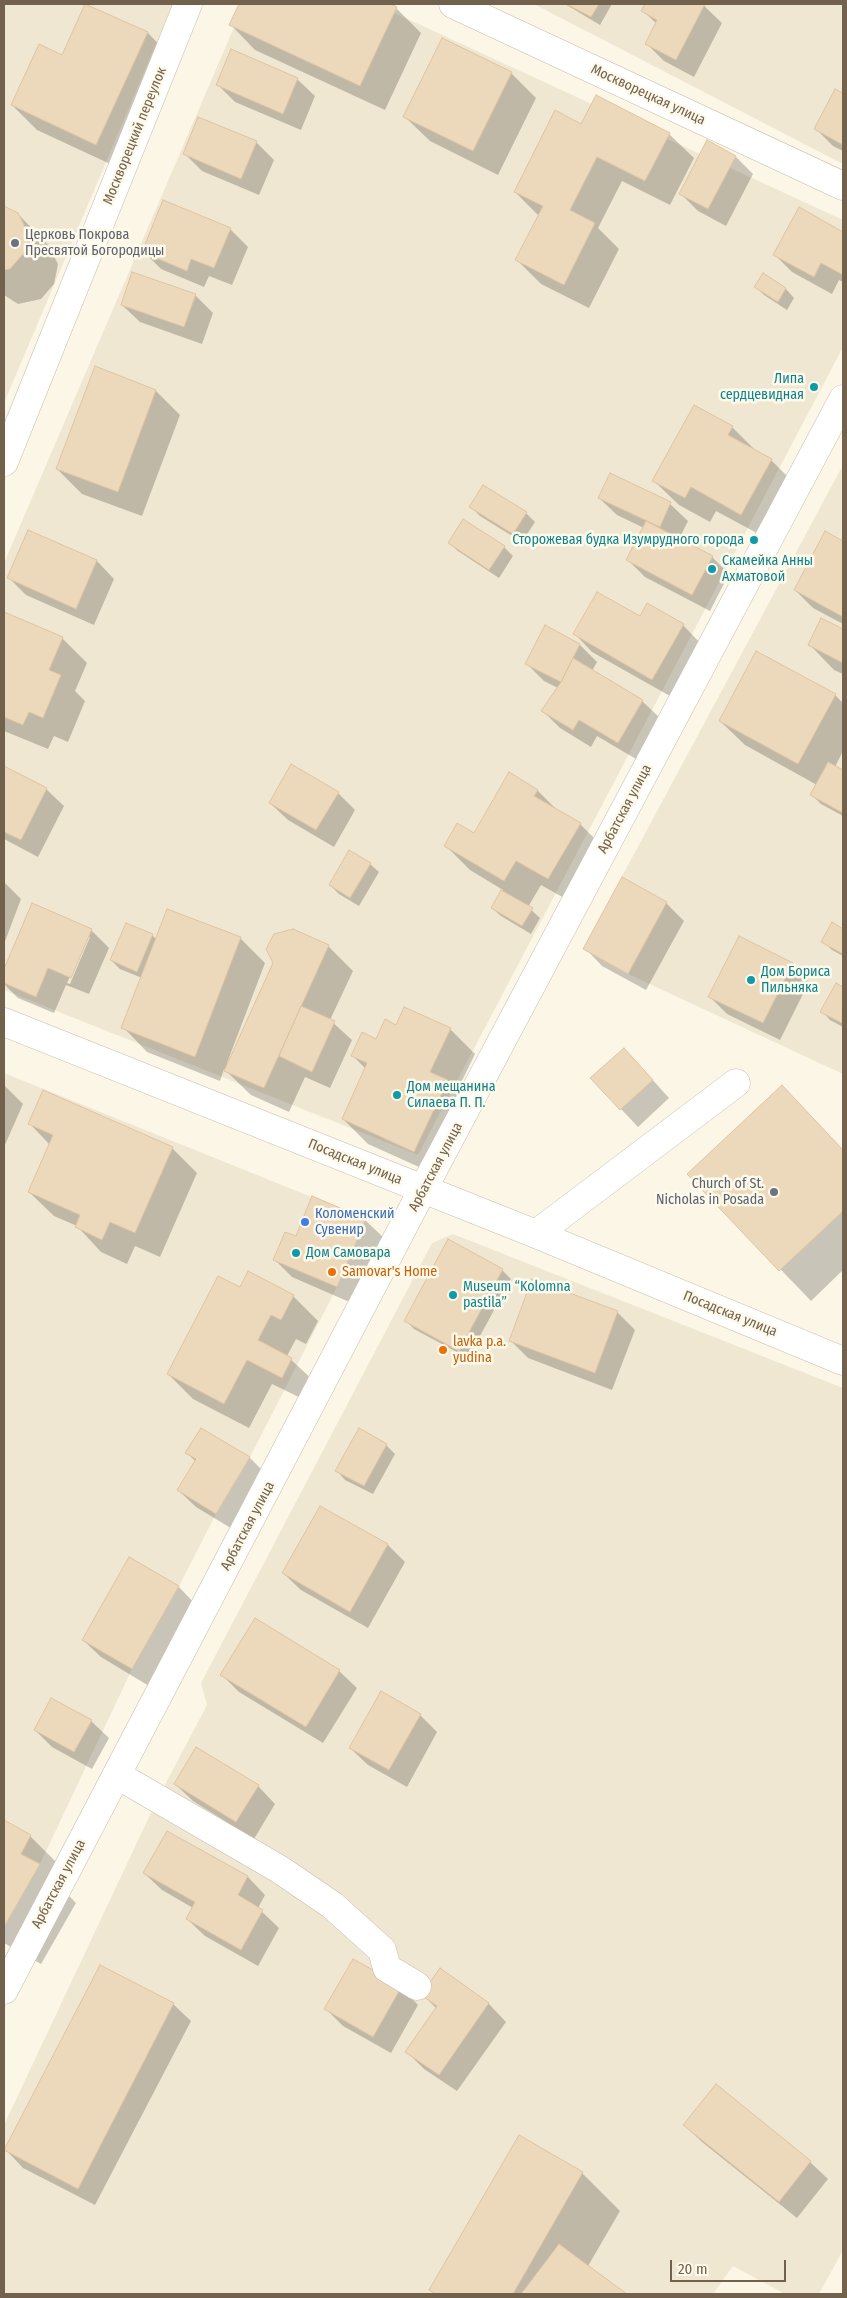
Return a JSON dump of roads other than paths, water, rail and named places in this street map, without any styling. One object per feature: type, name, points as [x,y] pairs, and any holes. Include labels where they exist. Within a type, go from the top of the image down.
[{"type":"street","name":"Москворецкий переулок","points":[[4,462],[13,409],[188,4]]},
{"type":"street","name":"Москворецкая улица","points":[[453,4],[843,186]]},
{"type":"street","name":"Арбатская улица","points":[[4,1990],[423,1190],[843,399]]},
{"type":"street","name":"Посадская улица","points":[[4,1022],[536,1234],[843,1361]]},
{"type":"street","points":[[536,1234],[736,1083]]},
{"type":"street","points":[[117,1775],[279,1869],[332,1905],[382,1950],[387,1968],[417,1986]]},
{"type":"place","name":"Церковь Покрова Пресвятой Богородицы","points":[[15,243]]},
{"type":"place","name":"Липа сердцевидная","points":[[814,387]]},
{"type":"place","name":"Сторожевая будка Изумрудного города","points":[[754,540]]},
{"type":"place","name":"Скамейка Анны Ахматовой","points":[[712,569]]},
{"type":"place","name":"Дом Бориса Пильняка","points":[[751,980]]},
{"type":"place","name":"Дом мещанина Силаева П. П.","points":[[397,1095]]},
{"type":"place","name":"Church of St. Nicholas in Posada","points":[[774,1192]]},
{"type":"place","name":"Коломенский Сувенир","points":[[305,1222]]},
{"type":"place","name":"Дом Самовара","points":[[296,1253]]},
{"type":"place","name":"Samovar's Home","points":[[332,1272]]},
{"type":"place","name":"Museum “Kolomna pastila”","points":[[453,1295]]},
{"type":"place","name":"lavka p.a. yudina","points":[[443,1350]]}]
